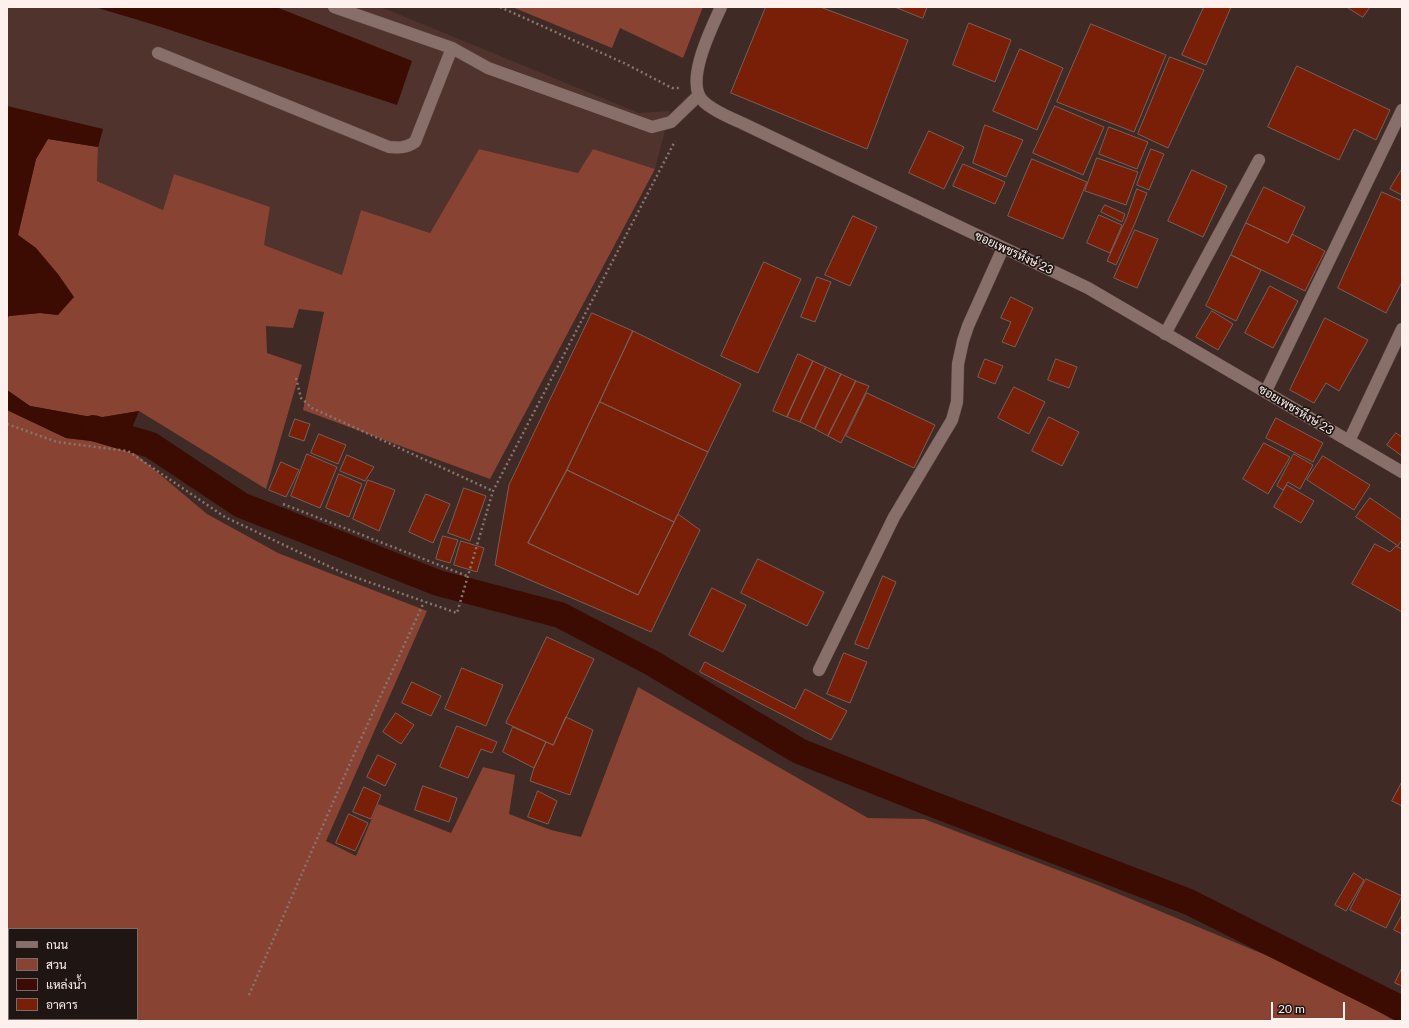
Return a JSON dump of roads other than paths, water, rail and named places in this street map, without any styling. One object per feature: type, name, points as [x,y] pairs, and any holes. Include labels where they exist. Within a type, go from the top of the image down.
[{"type":"street","points":[[334,7],[452,48],[488,68],[652,126],[671,122],[698,92],[696,76],[700,60],[707,39],[721,7]]},
{"type":"street","points":[[158,53],[388,146],[399,148],[408,146],[415,142],[452,48]]},
{"type":"street","name":"ซอยเพชรหึงษ์ 23","points":[[698,92],[703,102],[715,110],[1088,288],[1402,472]]},
{"type":"street","points":[[1266,391],[1402,110]]},
{"type":"street","points":[[1165,334],[1259,160]]},
{"type":"street","points":[[819,670],[894,517],[952,420],[957,402],[958,364],[963,341],[968,326],[1003,248]]},
{"type":"street","points":[[1349,441],[1402,329]]},
{"type":"water","points":[[95,7],[276,7],[412,61],[397,105],[155,25]]},
{"type":"water","points":[[7,106],[103,129],[98,147],[48,139],[36,159],[18,235],[36,248],[58,274],[74,297],[58,315],[40,313],[9,316],[7,319]]},
{"type":"water","points":[[7,390],[30,406],[97,418],[139,411],[125,445],[66,438],[7,410]]},
{"type":"waterway","points":[[93,428],[151,445],[241,505],[438,583],[560,615],[652,663],[799,751],[927,802],[1189,902],[1402,1009]]}]
